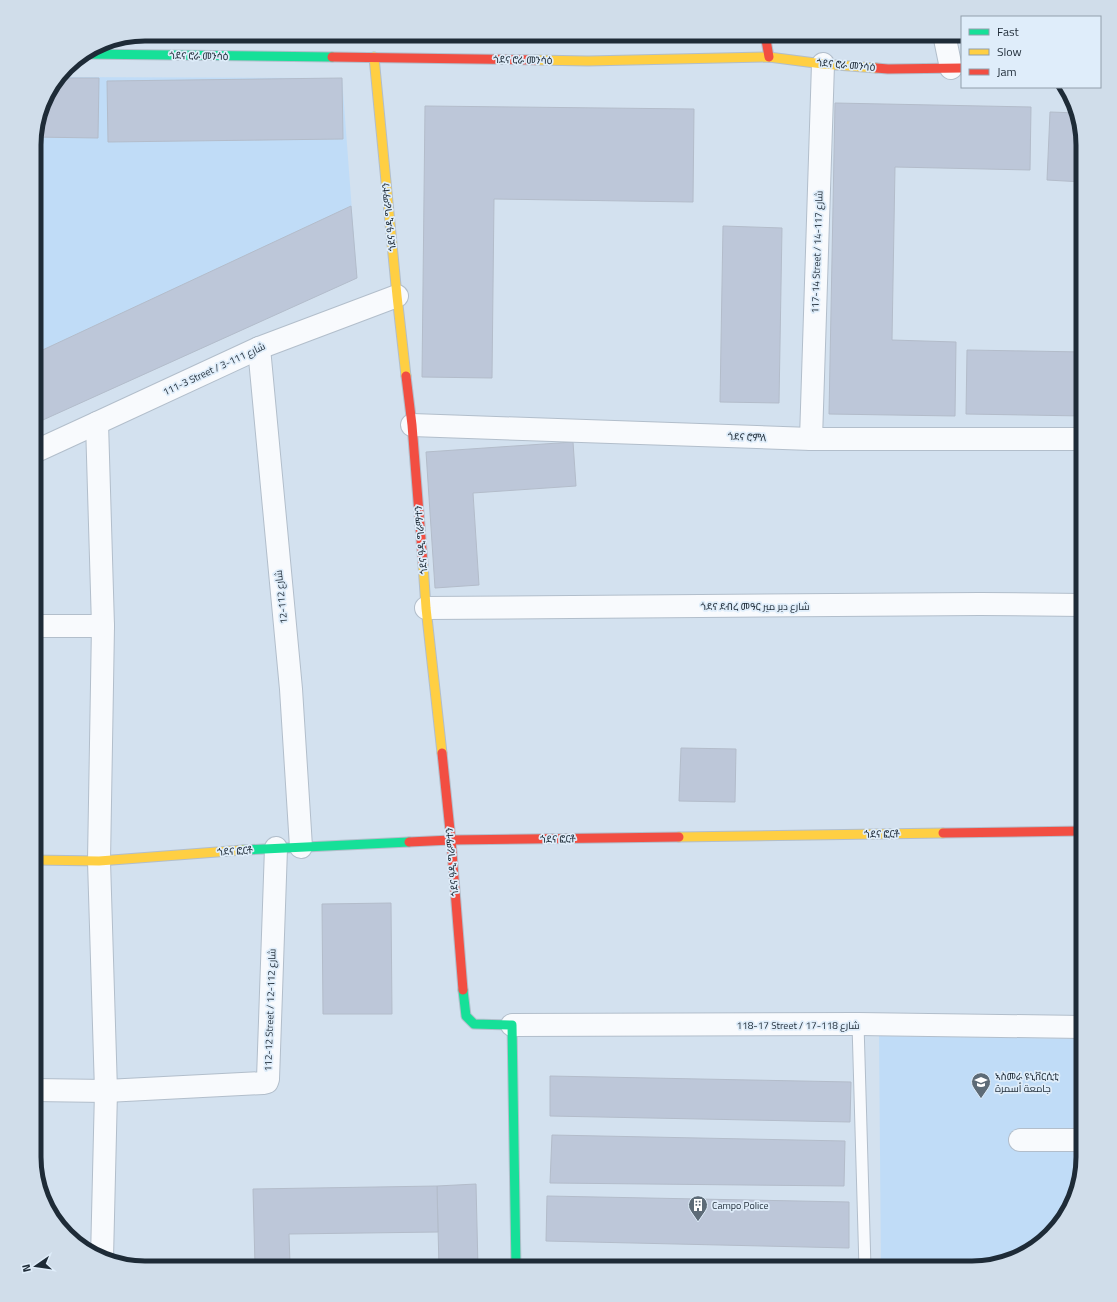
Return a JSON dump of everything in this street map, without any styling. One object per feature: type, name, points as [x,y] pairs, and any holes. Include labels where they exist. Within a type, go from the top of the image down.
[{"type":"street","points":[[766,41],[769,57]]},
{"type":"street","points":[[946,41],[956,68]]},
{"type":"street","name":"ጎደና ሮራ መንሳዕ","points":[[95,54],[588,61],[769,57],[823,64],[888,69],[956,68]]},
{"type":"street","name":"ጎደና ዓዲ ግራማተን","points":[[374,57],[397,296],[412,425],[426,608],[451,840],[465,1010],[466,1016],[474,1024],[512,1025]]},
{"type":"street","name":"117-14 Street / شارع 117-14","points":[[811,440],[823,64]]},
{"type":"street","name":"111-3 Street / شارع 111-3","points":[[41,449],[259,348],[397,296]]},
{"type":"street","name":"شارع 112-12","points":[[259,348],[291,689],[301,847]]},
{"type":"street","points":[[97,423],[103,626],[99,861],[106,1091],[102,1252]]},
{"type":"street","name":"ጎደና ሮምለ","points":[[412,425],[811,440],[1076,439]]},
{"type":"street","name":"ጎደና ደብረ መዓር شارع دبر مير","points":[[426,608],[972,604],[1076,605]]},
{"type":"street","points":[[41,626],[103,626]]},
{"type":"street","name":"ጎደና ፎርቶ","points":[[41,860],[99,861],[276,848],[451,840],[1076,831]]},
{"type":"street","name":"112-12 Street / شارع 112-12","points":[[106,1091],[267,1082],[276,848]]},
{"type":"street","name":"118-17 Street / شارع 118-17","points":[[512,1025],[858,1024],[1076,1027]]},
{"type":"street","points":[[512,1025],[516,1261]]},
{"type":"street","points":[[41,1090],[106,1091]]},
{"type":"street","points":[[1020,1140],[1076,1140]]},
{"type":"lane","points":[[858,1024],[866,1261]]},
{"type":"shaded area","points":[[66,77],[342,78],[357,278],[41,421],[41,138],[49,105],[58,87]]},
{"type":"shaded area","name":"ኣስመራ ዩኒቨርሲቲ جامعة أسمرة","points":[[879,1036],[1076,1039],[1075,1171],[1068,1197],[1055,1221],[1036,1240],[1006,1256],[993,1259],[979,1261],[881,1261]]},
{"type":"building","points":[[65,78],[99,78],[98,138],[41,137],[49,105],[58,87]]},
{"type":"building","points":[[342,78],[343,139],[108,142],[107,81]]},
{"type":"building","points":[[835,103],[1031,107],[1030,170],[895,167],[892,340],[956,342],[955,416],[829,414]]},
{"type":"building","points":[[425,106],[694,109],[693,202],[494,199],[492,378],[422,377]]},
{"type":"building","points":[[1050,112],[1071,113],[1076,138],[1076,182],[1047,180]]},
{"type":"building","points":[[351,206],[357,278],[41,421],[41,351]]},
{"type":"building","points":[[723,226],[782,228],[779,403],[720,402]]},
{"type":"building","points":[[967,350],[1076,352],[1076,416],[966,414]]},
{"type":"building","points":[[573,442],[576,486],[473,493],[479,585],[435,588],[426,452]]},
{"type":"building","points":[[681,748],[736,749],[735,802],[679,801]]},
{"type":"building","points":[[391,903],[392,1014],[323,1014],[322,904]]},
{"type":"building","points":[[550,1076],[851,1082],[850,1122],[550,1116]]},
{"type":"building","name":"Campo Police","points":[[552,1135],[845,1141],[844,1186],[550,1183]]},
{"type":"building","points":[[476,1184],[478,1261],[439,1261],[437,1186]]},
{"type":"building","points":[[437,1186],[438,1232],[289,1234],[290,1261],[255,1261],[253,1189]]},
{"type":"building","name":"Campo Police","points":[[547,1196],[849,1202],[849,1248],[546,1241]]},
{"type":"traffic: fast","points":[[95,54],[332,57]]},
{"type":"traffic: fast","points":[[243,850],[409,842]]},
{"type":"traffic: fast","points":[[463,990],[466,1016],[474,1024],[512,1025],[516,1261]]},
{"type":"traffic: slow","points":[[374,57],[406,376]]},
{"type":"traffic: slow","points":[[536,60],[588,61],[769,57],[823,64],[876,68]]},
{"type":"traffic: slow","points":[[423,564],[426,608],[442,753]]},
{"type":"traffic: slow","points":[[679,837],[943,833]]},
{"type":"traffic: slow","points":[[41,860],[99,861],[243,850]]},
{"type":"traffic: jam","points":[[766,41],[769,57]]},
{"type":"traffic: jam","points":[[332,57],[536,60]]},
{"type":"traffic: jam","points":[[876,68],[961,68]]},
{"type":"traffic: jam","points":[[406,376],[412,425],[423,564]]},
{"type":"traffic: jam","points":[[442,753],[451,840],[463,990]]},
{"type":"traffic: jam","points":[[943,833],[1076,831]]},
{"type":"traffic: jam","points":[[409,842],[451,840],[679,837]]},
{"type":"place","name":"ኣስመራ ዩኒቨርሲቲ جامعة أسمرة","points":[[981,1099]]},
{"type":"place","name":"Campo Police","points":[[698,1222]]}]
